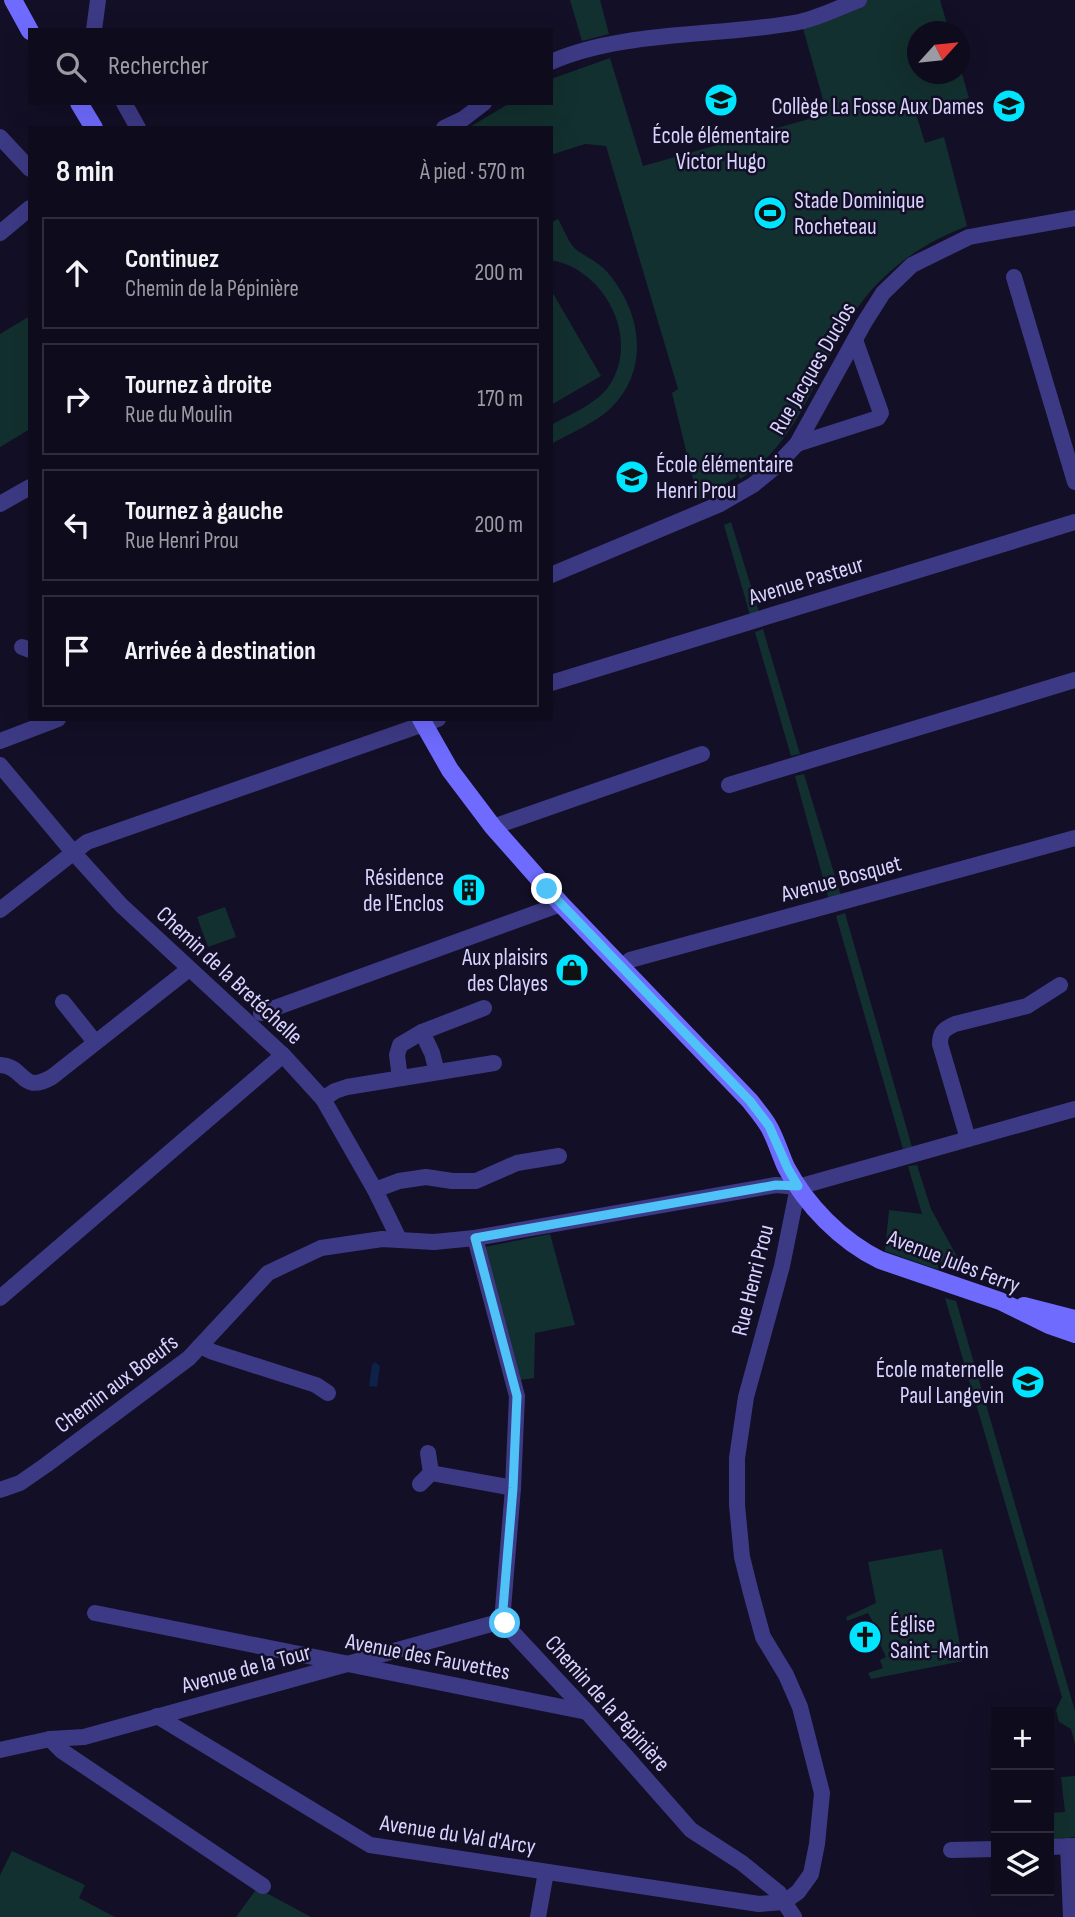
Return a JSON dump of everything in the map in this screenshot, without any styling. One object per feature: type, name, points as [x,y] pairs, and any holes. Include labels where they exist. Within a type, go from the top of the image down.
[{"type":"street","points":[[13,0],[28,28]]},
{"type":"street","points":[[24,0],[36,28]]},
{"type":"street","points":[[94,28],[98,0]]},
{"type":"street","points":[[553,61],[582,51],[625,42],[802,22],[859,0]]},
{"type":"street","points":[[70,105],[82,126]]},
{"type":"street","points":[[80,105],[92,126]]},
{"type":"street","points":[[125,105],[137,126]]},
{"type":"street","points":[[448,126],[481,105]]},
{"type":"street","points":[[0,137],[28,167]]},
{"type":"street","points":[[0,233],[28,210]]},
{"type":"street","name":"Rue Jacques Duclos","points":[[553,574],[729,499],[753,485],[775,467],[797,444],[883,293],[912,265],[969,237],[1075,218]]},
{"type":"street","points":[[1014,277],[1075,482]]},
{"type":"street","points":[[797,444],[878,418],[880,413],[855,340]]},
{"type":"street","points":[[0,504],[28,489]]},
{"type":"street","name":"Avenue Pasteur","points":[[553,682],[1075,522]]},
{"type":"street","points":[[729,785],[1075,680]]},
{"type":"street","points":[[0,741],[53,721]]},
{"type":"street","points":[[0,910],[87,842],[428,721],[463,789],[493,827],[561,904],[750,1101],[769,1126],[798,1186]]},
{"type":"street","points":[[493,827],[702,754]]},
{"type":"street","name":"Chemin de la Bretéchelle","points":[[0,765],[121,905],[283,1055],[323,1099],[375,1190],[399,1239]]},
{"type":"street","name":"Avenue Bosquet","points":[[623,968],[630,960],[1075,838]]},
{"type":"street","points":[[261,1013],[561,904]]},
{"type":"street","points":[[0,1065],[14,1069],[29,1083],[40,1084],[189,969]]},
{"type":"street","points":[[968,1139],[940,1044],[940,1035],[944,1029],[955,1024],[1027,1006],[1060,985]]},
{"type":"street","points":[[63,1002],[96,1042]]},
{"type":"street","points":[[400,1078],[397,1055],[400,1045],[422,1032],[484,1008]]},
{"type":"street","points":[[422,1032],[437,1072]]},
{"type":"street","points":[[0,1298],[283,1055]]},
{"type":"street","points":[[323,1099],[347,1087],[494,1063]]},
{"type":"street","name":"Chemin aux Boeufs","points":[[0,1490],[20,1483],[46,1465],[179,1366],[268,1273],[321,1248],[382,1239],[434,1241],[475,1238],[776,1185],[798,1186],[1075,1108]]},
{"type":"street","points":[[375,1190],[399,1181],[426,1177],[476,1181],[517,1163],[559,1156]]},
{"type":"street","name":"Avenue Jules Ferry","points":[[798,1186],[825,1220],[864,1252],[880,1260],[1000,1301],[1049,1325],[1075,1334]]},
{"type":"street","name":"Rue Henri Prou","points":[[784,1902],[798,1892],[811,1874],[822,1793],[800,1707],[786,1675],[763,1637],[751,1593],[742,1557],[737,1506],[737,1458],[746,1397],[782,1266],[798,1186]]},
{"type":"street","points":[[475,1238],[517,1396],[513,1488],[502,1621]]},
{"type":"street","points":[[1000,1301],[1075,1319]]},
{"type":"street","points":[[200,1346],[316,1385],[328,1393]]},
{"type":"street","points":[[428,1452],[426,1479],[513,1488]]},
{"type":"street","name":"Avenue des Fauvettes","points":[[95,1613],[587,1712]]},
{"type":"street","name":"Chemin de la Pépinière","points":[[502,1621],[691,1830],[742,1863],[779,1892],[784,1902]]},
{"type":"street","name":"Avenue de la Tour","points":[[0,1750],[50,1739],[84,1737],[502,1621]]},
{"type":"street","name":"Avenue du Val d'Arcy","points":[[157,1716],[370,1844],[760,1904],[784,1902]]},
{"type":"street","points":[[50,1739],[62,1751],[263,1886]]},
{"type":"street","points":[[1054,1847],[1072,1846],[1071,1917]]},
{"type":"street","points":[[951,1850],[991,1849]]},
{"type":"street","points":[[538,1917],[546,1872]]},
{"type":"street","points":[[784,1902],[794,1917]]},
{"type":"green space","points":[[570,0],[600,0],[609,34],[582,41]]},
{"type":"green space","points":[[859,0],[940,0],[946,21],[907,21],[907,84],[965,84],[969,98],[916,114],[925,143],[944,137],[967,226],[916,252],[874,287],[851,317],[792,426],[777,446],[760,464],[740,479],[731,457],[737,477],[698,500],[672,393],[678,389],[606,146],[585,144],[553,154],[553,126],[471,126],[507,105],[553,105],[553,78],[610,58],[643,166],[827,114],[801,21]]},
{"type":"green space","points":[[558,219],[575,248],[605,269],[628,305],[637,341],[632,376],[611,408],[553,443],[553,424],[590,403],[609,386],[618,367],[621,348],[619,328],[602,291],[570,266],[553,261],[553,222]]},
{"type":"green space","points":[[553,293],[601,376],[553,404]]},
{"type":"green space","points":[[28,317],[28,430],[0,447],[0,334]]},
{"type":"green space","points":[[731,522],[759,612],[750,615],[724,525]]},
{"type":"green space","points":[[763,629],[800,754],[791,756],[755,632]]},
{"type":"green space","points":[[804,774],[841,896],[829,900],[795,776]]},
{"type":"green space","points":[[225,907],[236,937],[208,947],[197,917]]},
{"type":"green space","points":[[845,913],[912,1147],[903,1149],[836,916]]},
{"type":"green space","points":[[917,1165],[931,1209],[961,1264],[937,1262],[939,1270],[885,1251],[889,1210],[922,1214],[908,1166]]},
{"type":"green space","points":[[550,1234],[575,1325],[535,1333],[534,1378],[520,1380],[484,1247]]},
{"type":"green space","points":[[945,1298],[956,1301],[1075,1711],[1075,1744],[1071,1729],[1059,1722],[1056,1710],[1062,1697]]},
{"type":"green space","points":[[942,1549],[963,1661],[871,1679],[868,1673],[883,1668],[880,1660],[886,1657],[872,1627],[875,1626],[868,1613],[847,1621],[846,1617],[876,1603],[868,1562]]},
{"type":"green space","points":[[1075,1776],[1075,1837],[1054,1839],[1054,1813],[1065,1812],[1061,1777]]},
{"type":"green space","points":[[12,1851],[85,1885],[79,1898],[115,1917],[0,1917],[0,1875]]},
{"type":"green space","points":[[257,1888],[311,1917],[236,1917]]},
{"type":"water","points":[[375,1362],[380,1366],[377,1387],[369,1386],[372,1365]]},
{"type":"place","name":"École élémentaire Victor Hugo","points":[[721,100]]},
{"type":"place","name":"Collège La Fosse Aux Dames","points":[[1009,106]]},
{"type":"place","name":"Stade Dominique Rocheteau","points":[[770,213]]},
{"type":"place","name":"École élémentaire Henri Prou","points":[[632,477]]},
{"type":"place","name":"Résidence de l'Enclos","points":[[469,890]]},
{"type":"place","name":"Aux plaisirs des Clayes","points":[[572,970]]},
{"type":"place","name":"École maternelle Paul Langevin","points":[[1028,1382]]},
{"type":"place","name":"Église Saint-Martin","points":[[865,1637]]},
{"type":"route","points":[[505,1623],[502,1621],[513,1488],[517,1396],[475,1238],[776,1185],[798,1186],[769,1126],[750,1101],[547,889]]}]
